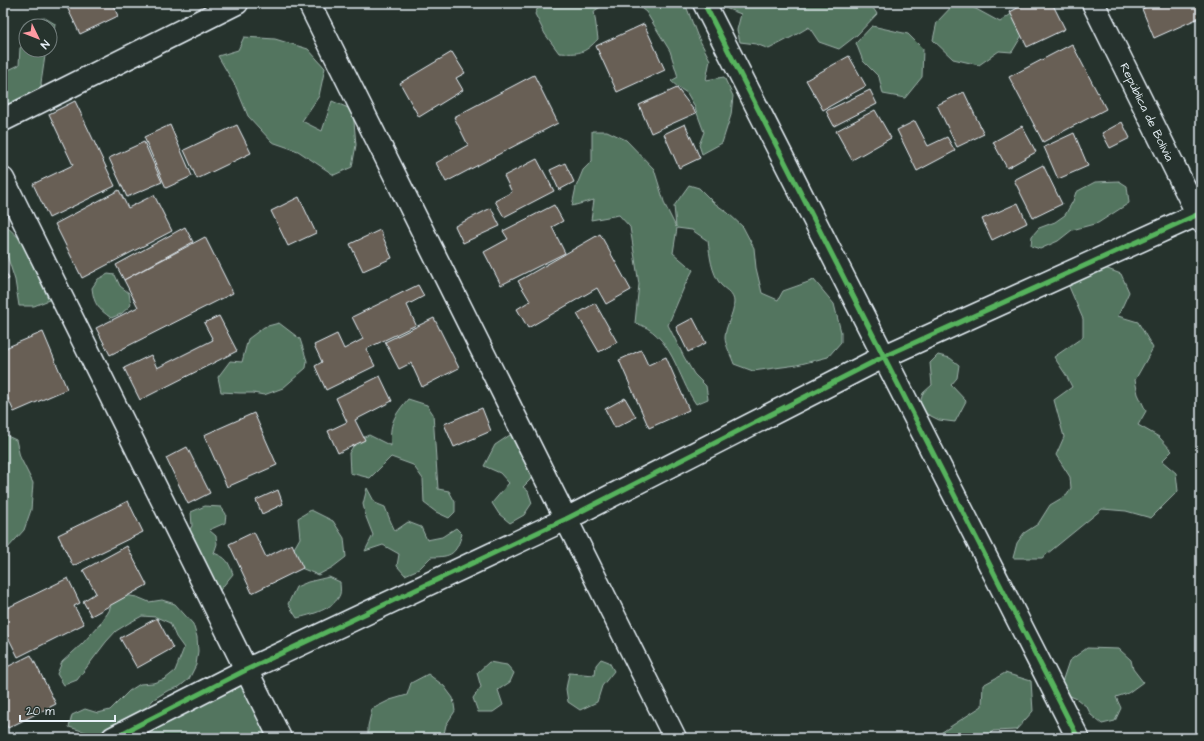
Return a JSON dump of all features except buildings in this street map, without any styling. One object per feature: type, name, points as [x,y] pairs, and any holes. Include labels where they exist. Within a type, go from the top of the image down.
[{"type":"street","points":[[3,120],[237,3]]},
{"type":"street","points":[[309,3],[675,738]]},
{"type":"street","points":[[704,3],[885,356],[1078,738]]},
{"type":"street","name":"República de Bolivia","points":[[1093,3],[1200,216]]},
{"type":"street","points":[[3,179],[280,738]]},
{"type":"street","points":[[113,738],[246,670],[566,519],[885,356],[1200,216]]},
{"type":"green space","points":[[540,3],[607,3],[594,11],[598,39],[589,48],[581,52],[559,53],[545,34],[535,14]]},
{"type":"green space","points":[[634,3],[685,3],[697,35],[710,60],[706,80],[724,77],[733,96],[731,115],[722,143],[702,154],[699,145],[704,132],[694,105],[687,93],[671,81],[678,77],[670,51],[646,12]]},
{"type":"green space","points":[[712,3],[870,3],[877,14],[857,35],[839,49],[819,42],[809,27],[769,49],[756,44],[740,42],[737,30],[741,14]]},
{"type":"green space","points":[[955,3],[965,3],[1000,22],[1014,12],[1024,32],[1012,52],[999,51],[979,65],[953,59],[933,40],[937,22]]},
{"type":"green space","points":[[872,26],[908,34],[923,49],[922,77],[905,98],[883,94],[879,77],[863,61],[856,43]]},
{"type":"green space","points":[[244,37],[275,39],[308,49],[325,68],[319,96],[302,121],[322,131],[332,101],[353,110],[356,145],[352,167],[334,175],[298,151],[272,142],[248,116],[236,87],[218,56],[238,50]]},
{"type":"green space","points":[[19,58],[45,58],[41,83],[42,90],[3,126],[4,72],[19,65]]},
{"type":"green space","points":[[592,131],[607,131],[626,140],[654,169],[665,205],[676,227],[674,206],[689,185],[699,188],[743,227],[754,248],[756,268],[762,293],[778,300],[783,291],[814,280],[834,304],[841,332],[841,342],[828,357],[797,365],[753,371],[734,364],[725,341],[725,334],[733,311],[734,299],[721,285],[715,275],[708,241],[692,230],[677,228],[673,253],[693,270],[668,325],[694,374],[706,386],[708,399],[696,404],[666,346],[647,328],[635,323],[639,284],[630,227],[619,215],[591,220],[594,200],[572,206],[576,187],[583,170],[592,161]]},
{"type":"green space","points":[[1119,181],[1127,186],[1129,203],[1098,223],[1072,230],[1058,241],[1040,249],[1031,246],[1032,236],[1039,228],[1055,222],[1065,215],[1076,192],[1095,182]]},
{"type":"green space","points":[[3,223],[21,240],[49,300],[34,306],[19,306],[15,280],[5,249],[3,248]]},
{"type":"green space","points":[[1102,267],[1121,274],[1129,292],[1118,316],[1138,322],[1153,348],[1135,380],[1138,394],[1146,411],[1138,425],[1159,437],[1172,451],[1162,461],[1176,473],[1178,491],[1151,518],[1126,511],[1102,509],[1042,558],[1013,558],[1017,543],[1024,533],[1038,524],[1050,505],[1067,495],[1071,488],[1070,477],[1056,455],[1064,437],[1054,400],[1072,387],[1054,357],[1083,337],[1083,319],[1067,282]]},
{"type":"green space","points":[[108,274],[115,275],[120,286],[129,293],[131,305],[121,314],[111,318],[97,306],[92,288],[98,279]]},
{"type":"green space","points":[[279,323],[300,339],[307,361],[306,368],[283,388],[264,395],[253,393],[221,392],[218,377],[230,361],[242,362],[248,339],[264,327]]},
{"type":"green space","points":[[938,355],[950,358],[959,365],[957,378],[951,385],[966,401],[955,422],[939,420],[925,413],[920,403],[923,393],[932,385],[930,363]]},
{"type":"green space","points":[[408,399],[427,405],[433,414],[438,489],[449,491],[455,502],[455,512],[449,518],[436,512],[424,503],[423,479],[413,465],[391,457],[370,478],[350,473],[349,453],[357,440],[369,435],[391,446],[391,431],[394,420],[399,410]]},
{"type":"green space","points":[[3,434],[16,440],[20,457],[33,483],[31,510],[24,530],[7,549],[3,549]]},
{"type":"green space","points":[[510,435],[526,438],[530,452],[523,459],[534,469],[530,480],[523,487],[528,491],[532,503],[524,515],[510,523],[499,514],[492,503],[509,483],[500,473],[484,466],[495,445]]},
{"type":"green space","points":[[367,488],[375,503],[385,507],[395,531],[408,522],[421,527],[427,540],[442,537],[456,528],[462,534],[458,546],[448,555],[431,557],[419,569],[405,575],[397,566],[399,554],[383,545],[365,551],[373,535],[363,504]]},
{"type":"green space","points":[[205,506],[221,507],[226,514],[225,523],[209,530],[216,536],[217,544],[214,553],[226,560],[233,574],[220,590],[207,584],[184,538],[192,526],[191,512]]},
{"type":"green space","points":[[311,510],[333,521],[344,538],[346,557],[333,567],[318,575],[301,568],[292,552],[300,538],[298,518]]},
{"type":"green space","points":[[329,577],[340,582],[340,593],[337,599],[333,604],[322,610],[297,618],[288,604],[296,587],[308,582]]},
{"type":"green space","points":[[124,595],[137,597],[149,602],[162,600],[175,604],[193,624],[197,637],[198,651],[196,665],[189,679],[179,687],[167,691],[154,699],[145,709],[138,721],[102,737],[69,727],[72,715],[85,709],[98,713],[110,710],[129,691],[140,684],[153,683],[165,679],[175,671],[184,648],[176,637],[170,623],[156,617],[142,616],[116,631],[77,680],[64,685],[57,674],[62,662],[82,644],[101,623],[109,611],[113,597]]},
{"type":"green space","points":[[1087,648],[1119,649],[1131,660],[1133,669],[1143,682],[1128,693],[1116,697],[1121,708],[1115,721],[1102,724],[1091,715],[1087,707],[1077,699],[1059,691],[1069,661]]},
{"type":"green space","points":[[601,659],[609,662],[614,671],[602,686],[597,702],[580,710],[568,702],[566,689],[569,673],[595,675],[596,665]]},
{"type":"green space","points":[[489,662],[507,665],[514,673],[510,682],[498,690],[503,705],[493,712],[478,712],[473,698],[481,687],[477,673]]},
{"type":"green space","points":[[1005,673],[1031,681],[1033,711],[1016,730],[993,731],[985,738],[933,738],[982,706],[983,685]]},
{"type":"green space","points":[[428,674],[444,686],[453,698],[455,711],[446,725],[443,738],[368,738],[368,726],[372,709],[390,700],[407,695],[411,683]]},
{"type":"green space","points":[[244,679],[271,738],[133,738]]},
{"type":"cycle path","points":[[704,3],[1078,738]]},
{"type":"cycle path","points":[[113,738],[246,670],[566,519],[885,356],[1201,213]]}]
